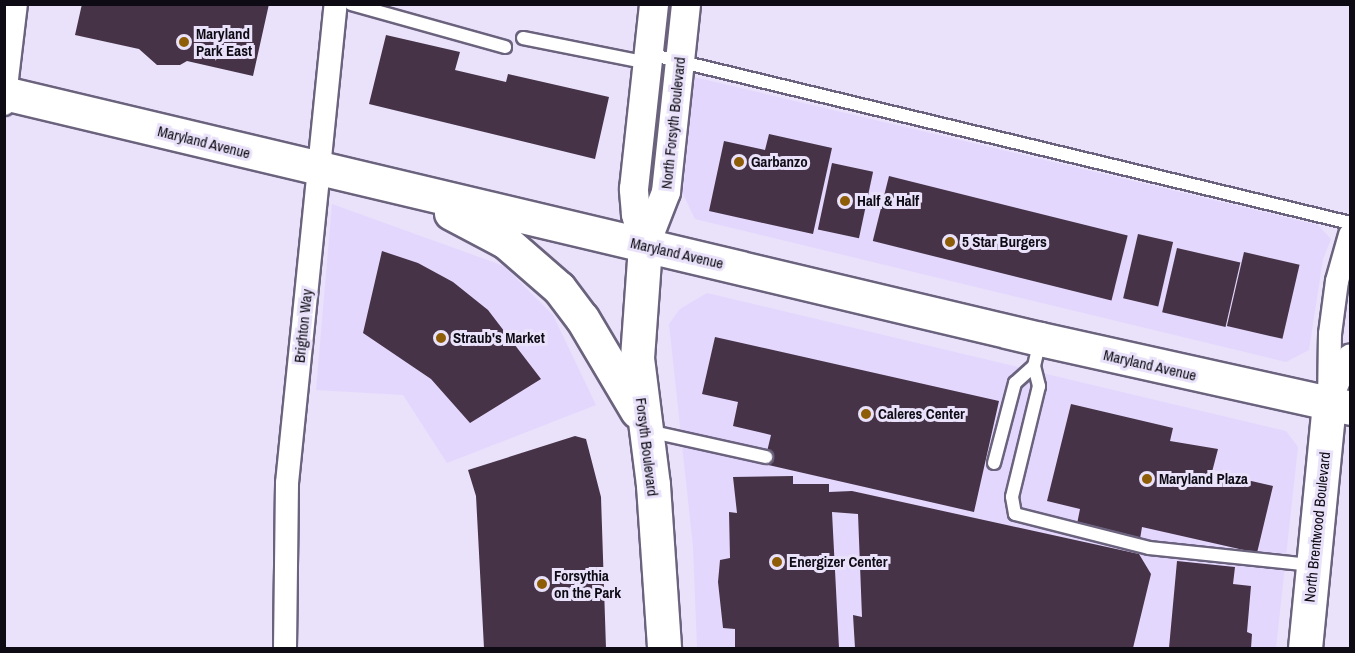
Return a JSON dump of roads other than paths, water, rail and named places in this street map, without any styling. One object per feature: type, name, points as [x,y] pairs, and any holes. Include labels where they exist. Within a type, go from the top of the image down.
[{"type":"main road","name":"Maryland Avenue","points":[[5,97],[645,246],[1037,353],[1340,407]]},
{"type":"main road","points":[[412,192],[506,242],[559,288],[610,362],[647,431]]},
{"type":"main road","name":"Forsyth Boulevard","points":[[645,246],[637,358],[647,431],[664,648]]},
{"type":"main road","name":"North Brentwood Boulevard","points":[[1305,648],[1313,565],[1340,407]]},
{"type":"street","points":[[5,97],[16,4]]},
{"type":"street","name":"Brighton Way","points":[[285,648],[287,483],[336,4]]},
{"type":"street","name":"North Forsyth Boulevard","points":[[645,246],[636,214],[634,189],[654,4]]},
{"type":"street","name":"North Forsyth Boulevard","points":[[645,246],[666,192],[686,4]]},
{"type":"street","name":"North Brentwood Boulevard","points":[[1340,407],[1330,334],[1337,281],[1350,234]]},
{"type":"street","name":"North Brentwood Boulevard","points":[[1340,407],[1350,355]]},
{"type":"lane","points":[[351,4],[505,47]]},
{"type":"lane","points":[[524,38],[679,62],[1350,223]]},
{"type":"lane","points":[[994,462],[1015,383],[1037,353]]},
{"type":"lane","points":[[1037,353],[1039,386],[1012,497],[1015,514],[1149,548],[1313,565]]},
{"type":"lane","points":[[647,431],[766,457]]},
{"type":"place","name":"Maryland Park East","points":[[184,42]]},
{"type":"place","name":"Garbanzo","points":[[739,162]]},
{"type":"place","name":"Half & Half","points":[[845,201]]},
{"type":"place","name":"5 Star Burgers","points":[[950,242]]},
{"type":"place","name":"Straub's Market","points":[[441,338]]},
{"type":"place","name":"Caleres Center","points":[[866,414]]},
{"type":"place","name":"Maryland Plaza","points":[[1147,479]]},
{"type":"place","name":"Energizer Center","points":[[777,562]]},
{"type":"place","name":"Forsythia on the Park","points":[[542,584]]}]
